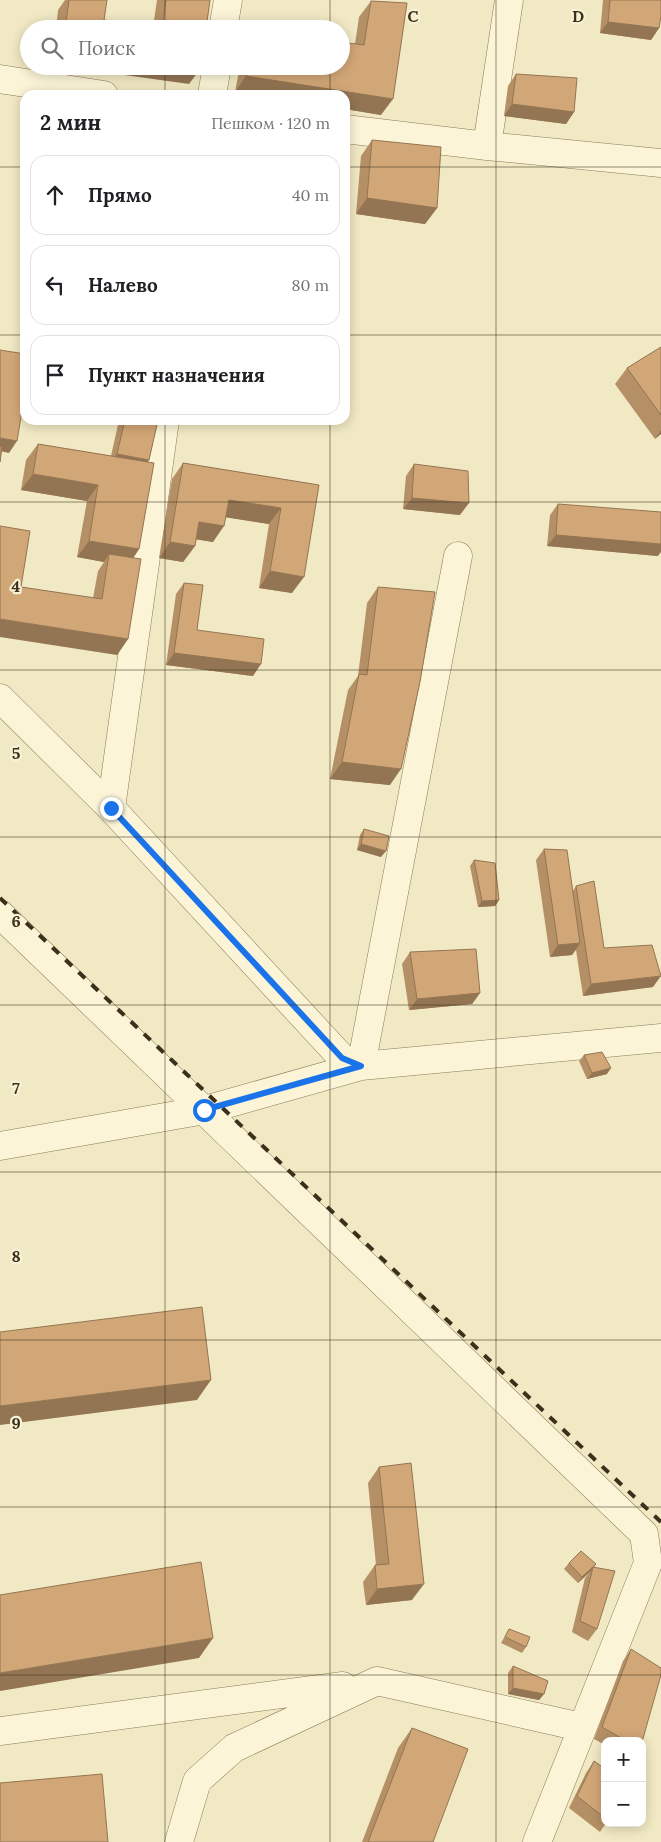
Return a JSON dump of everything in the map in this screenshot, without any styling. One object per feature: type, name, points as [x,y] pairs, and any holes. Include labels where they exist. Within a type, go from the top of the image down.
[{"type":"street","points":[[225,20],[228,0]]},
{"type":"street","points":[[487,146],[509,0]]},
{"type":"street","points":[[213,90],[215,75]]},
{"type":"street","points":[[0,78],[73,90]]},
{"type":"street","points":[[350,130],[487,146],[661,163]]},
{"type":"street","points":[[111,808],[164,425]]},
{"type":"street","points":[[361,1066],[458,556]]},
{"type":"street","points":[[0,698],[111,808],[342,1058],[361,1066]]},
{"type":"street","points":[[0,914],[644,1534],[648,1563],[581,1726],[537,1842]]},
{"type":"street","points":[[0,1146],[204,1110],[361,1066],[661,1038]]},
{"type":"street","points":[[0,1732],[377,1681],[581,1726]]},
{"type":"street","points":[[178,1842],[197,1781],[234,1748],[377,1681]]},
{"type":"building","points":[[69,0],[107,0],[104,20],[66,20]]},
{"type":"building","points":[[166,0],[210,0],[207,20],[163,20]]},
{"type":"building","points":[[610,0],[661,0],[659,28],[608,22]]},
{"type":"building","points":[[371,1],[407,3],[393,99],[350,92],[350,90],[335,90],[246,76],[350,75],[350,43],[364,45]]},
{"type":"building","points":[[516,74],[577,78],[574,112],[512,104]]},
{"type":"building","points":[[372,140],[441,147],[437,208],[367,198]]},
{"type":"building","points":[[661,347],[661,415],[627,368]]},
{"type":"building","points":[[0,350],[20,353],[20,423],[17,441],[0,438]]},
{"type":"building","points":[[124,425],[157,425],[149,460],[117,454]]},
{"type":"building","points":[[38,444],[154,463],[139,549],[89,541],[98,485],[33,474]]},
{"type":"building","points":[[0,446],[2,447],[0,462]]},
{"type":"building","points":[[183,463],[319,485],[304,577],[270,571],[281,508],[229,500],[224,526],[199,522],[195,546],[170,542]]},
{"type":"building","points":[[414,464],[468,471],[469,503],[412,498]]},
{"type":"building","points":[[558,504],[661,512],[661,544],[556,535]]},
{"type":"building","points":[[0,526],[30,531],[21,587],[102,599],[109,554],[141,559],[128,639],[0,619]]},
{"type":"building","points":[[184,583],[203,585],[197,630],[264,639],[261,664],[174,653]]},
{"type":"building","points":[[378,587],[435,592],[420,682],[401,769],[342,762],[359,674],[367,675]]},
{"type":"building","points":[[364,829],[389,836],[386,851],[361,844]]},
{"type":"building","points":[[544,849],[567,850],[580,943],[558,945]]},
{"type":"building","points":[[474,860],[495,863],[499,900],[482,901]]},
{"type":"building","points":[[594,881],[604,948],[652,945],[661,976],[591,984],[576,886]]},
{"type":"building","points":[[476,949],[480,993],[417,999],[410,952]]},
{"type":"building","points":[[602,1052],[611,1068],[592,1073],[584,1055]]},
{"type":"building","points":[[202,1307],[211,1380],[0,1406],[0,1332]]},
{"type":"building","points":[[411,1463],[424,1584],[377,1589],[375,1565],[389,1564],[379,1467]]},
{"type":"building","points":[[581,1551],[596,1564],[582,1577],[569,1563]]},
{"type":"building","points":[[201,1562],[213,1638],[0,1673],[0,1595]]},
{"type":"building","points":[[593,1567],[615,1571],[597,1629],[580,1621]]},
{"type":"building","points":[[509,1629],[530,1637],[526,1647],[505,1637]]},
{"type":"building","points":[[631,1649],[661,1668],[661,1675],[643,1737],[619,1737],[602,1727]]},
{"type":"building","points":[[513,1666],[548,1681],[544,1694],[513,1688]]},
{"type":"building","points":[[412,1728],[468,1749],[433,1842],[368,1842]]},
{"type":"building","points":[[594,1761],[601,1766],[601,1815],[577,1796]]},
{"type":"building","points":[[102,1774],[108,1842],[0,1842],[0,1783]]},
{"type":"railway","points":[[0,898],[661,1522]]},
{"type":"route","points":[[111,808],[342,1058],[361,1066],[204,1110]]}]
